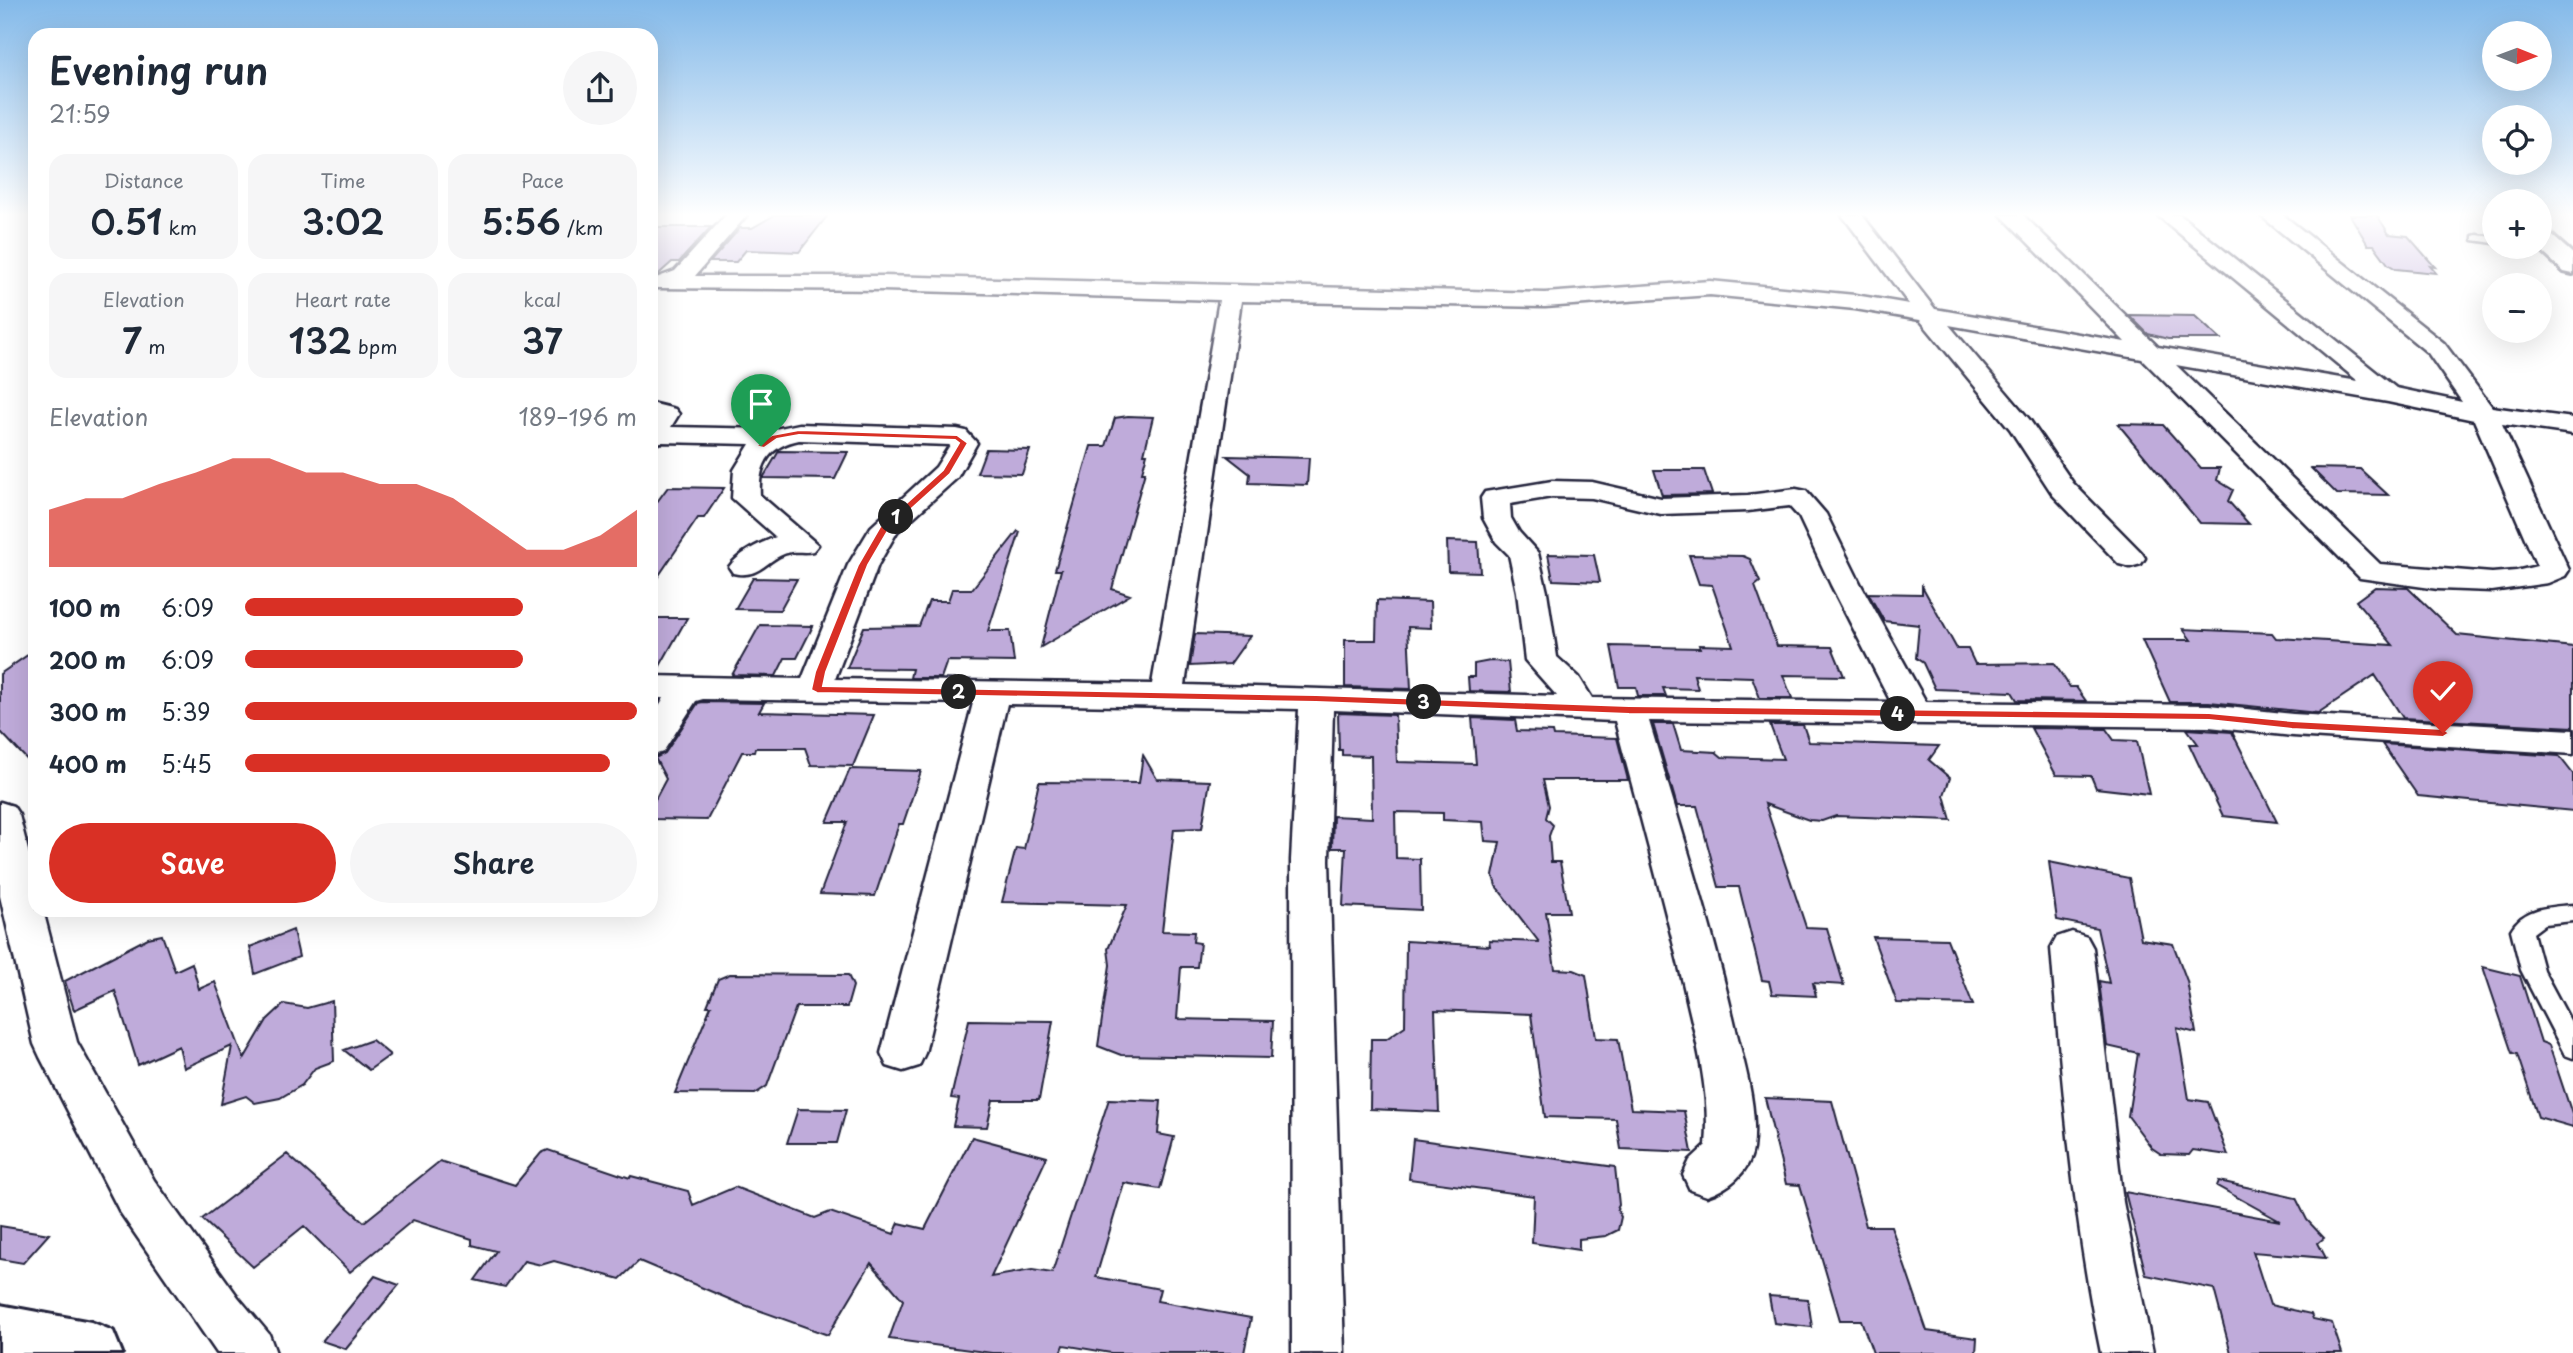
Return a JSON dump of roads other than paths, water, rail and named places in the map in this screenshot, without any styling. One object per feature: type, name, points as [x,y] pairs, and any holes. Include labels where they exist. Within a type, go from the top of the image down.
[{"type":"main road","points":[[0,1335],[91,1353]]},
{"type":"street","points":[[1900,278],[2020,425],[2063,489],[2130,558]]},
{"type":"street","points":[[2074,278],[2371,572],[2404,577],[2500,581],[2542,577],[2554,570],[2484,414],[2436,348],[2349,278]]},
{"type":"street","points":[[2245,278],[2388,394]]},
{"type":"street","points":[[662,283],[883,283],[1545,300],[1710,288],[1855,302],[2388,394],[2484,414],[2573,426]]},
{"type":"street","points":[[1167,695],[1231,294]]},
{"type":"street","points":[[658,427],[775,437],[799,432],[957,437],[964,443],[947,472],[885,527],[863,565],[820,672],[817,690]]},
{"type":"street","points":[[744,567],[774,548],[800,542],[746,498],[745,472],[761,446],[775,437]]},
{"type":"street","points":[[1581,708],[1567,685],[1541,660],[1532,592],[1523,553],[1506,536],[1497,518],[1495,498],[1552,489],[1592,491],[1661,506],[1748,503],[1796,497],[1812,514],[1915,714]]},
{"type":"street","points":[[658,687],[1316,698],[1629,710],[2209,716],[2292,725],[2573,742]]},
{"type":"street","points":[[658,733],[684,693],[702,688]]},
{"type":"street","points":[[903,1053],[993,693]]},
{"type":"street","points":[[1316,698],[1310,860],[1318,1353]]},
{"type":"street","points":[[1629,710],[1687,920],[1725,1074],[1732,1124],[1729,1152],[1706,1175]]},
{"type":"street","points":[[0,815],[56,1044],[137,1196],[220,1315],[250,1353]]},
{"type":"street","points":[[2072,948],[2090,1127],[2114,1298],[2127,1353]]},
{"type":"lane","points":[[2573,914],[2540,916],[2522,930],[2532,970],[2573,1048]]}]
